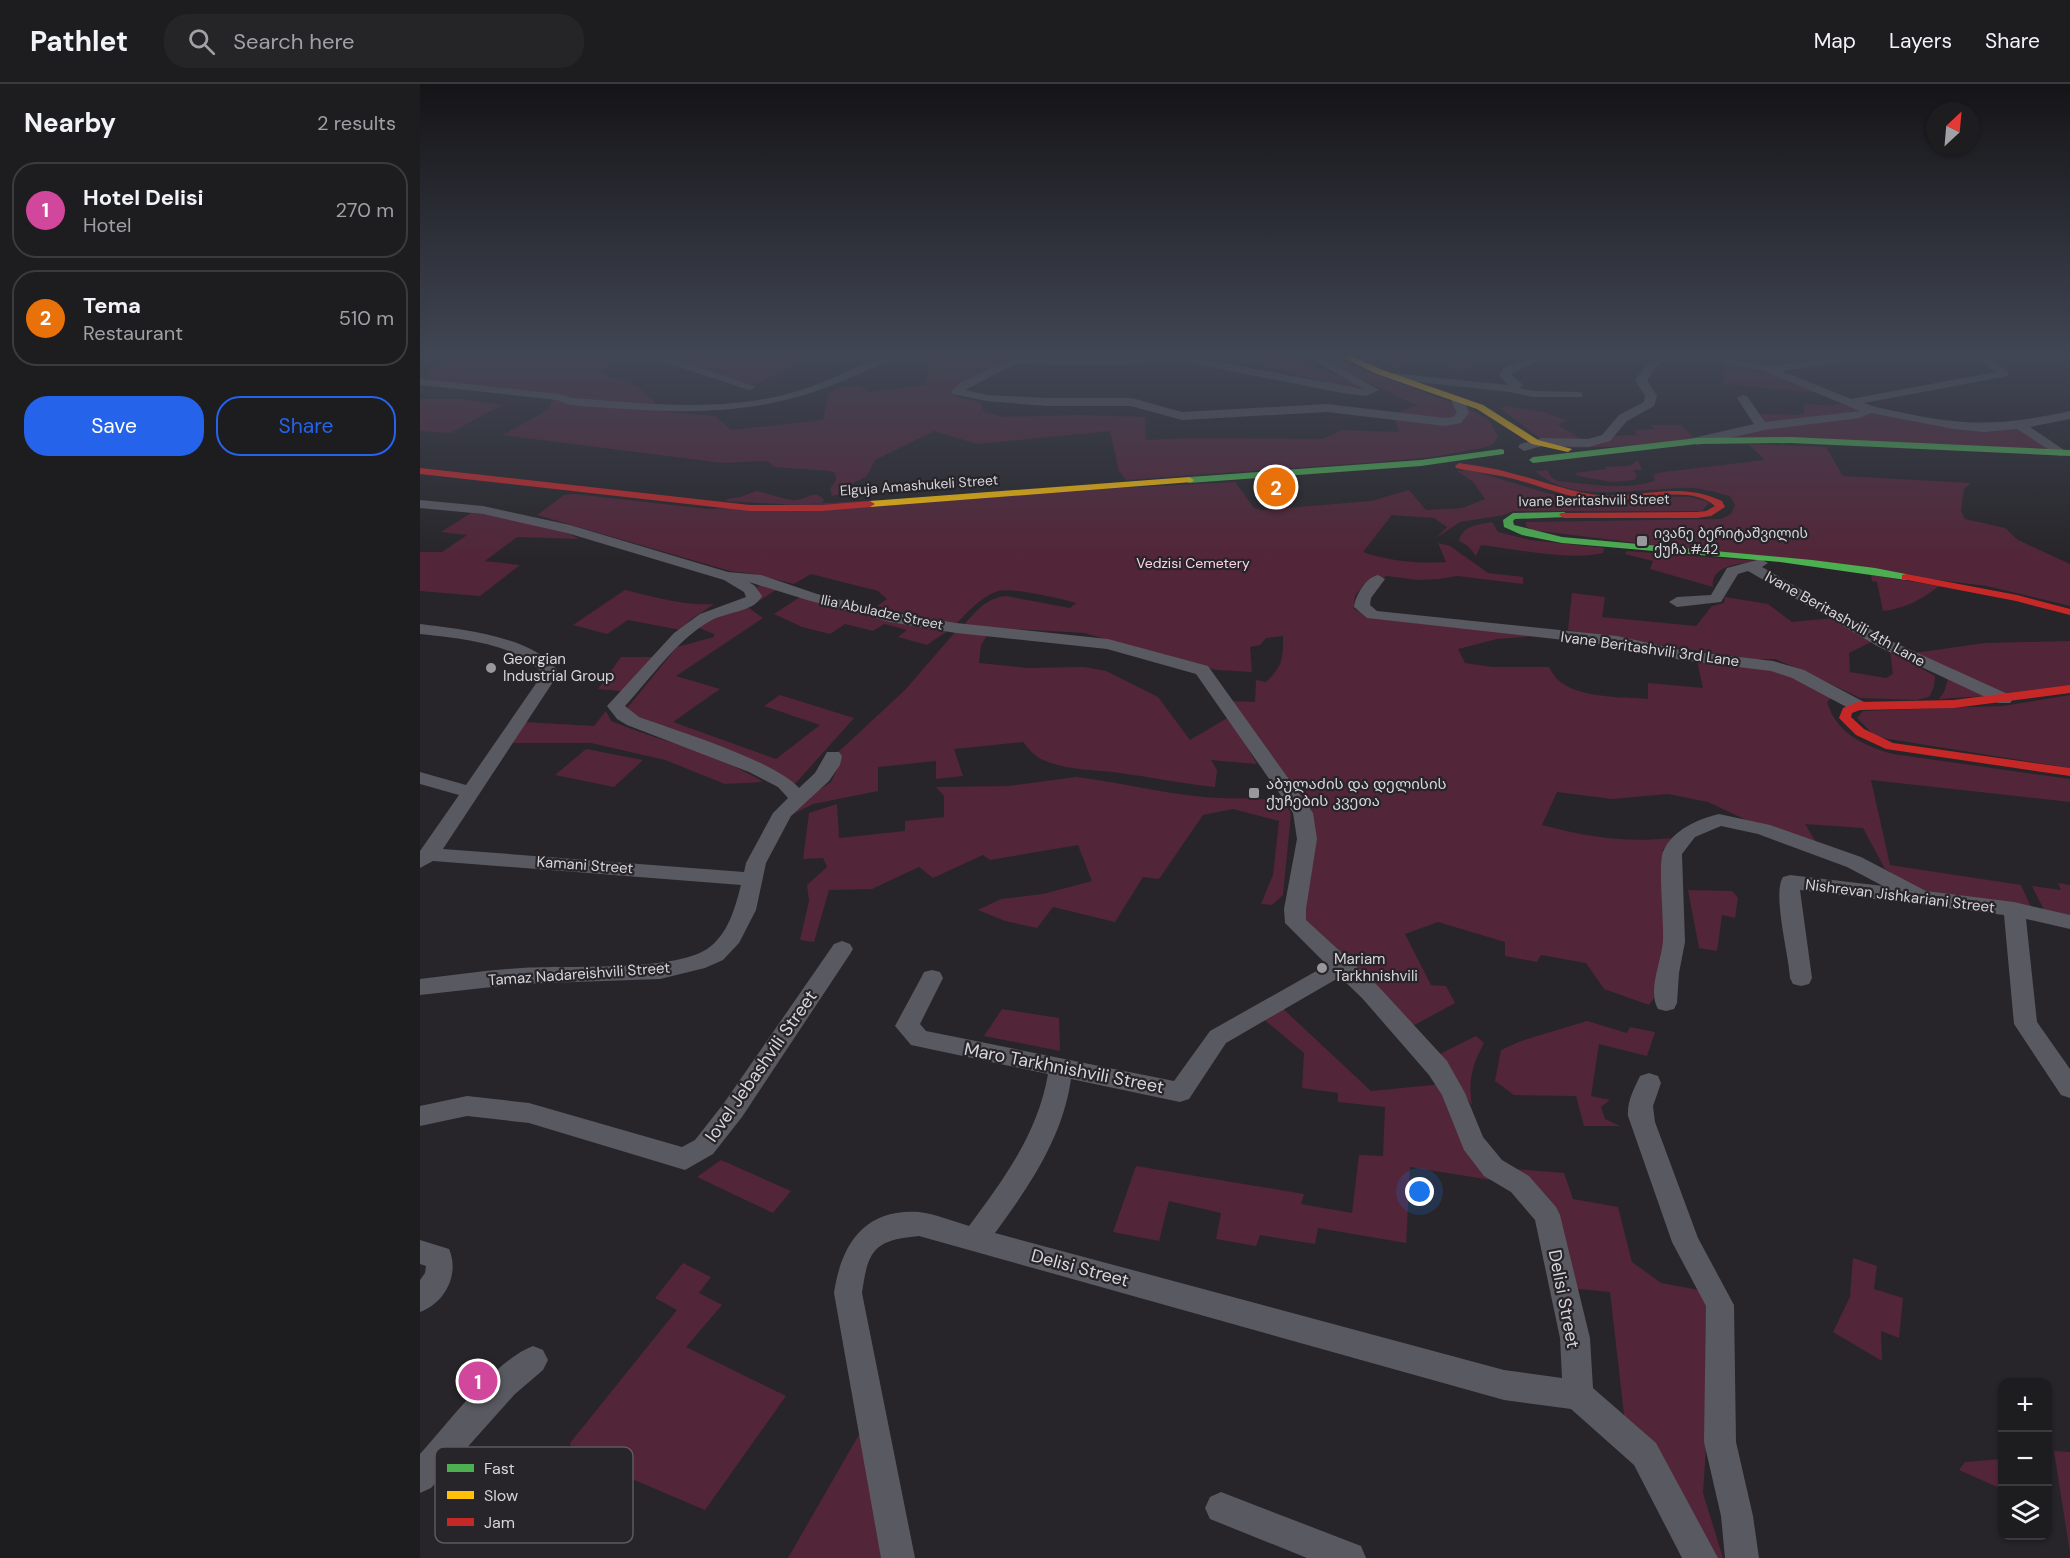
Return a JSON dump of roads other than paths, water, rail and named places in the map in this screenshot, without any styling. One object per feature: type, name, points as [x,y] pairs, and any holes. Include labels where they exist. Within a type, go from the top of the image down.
[{"type":"main road","points":[[1502,423],[1529,452]]},
{"type":"main road","points":[[1511,433],[1505,456],[1519,475],[1552,487]]},
{"type":"main road","points":[[1441,463],[1496,449],[1511,433]]},
{"type":"main road","points":[[1441,463],[1529,452],[1608,450],[1697,441],[1791,440],[2065,453]]},
{"type":"main road","points":[[1529,452],[1525,469],[1532,477],[1552,487]]},
{"type":"main road","points":[[1532,477],[1532,468],[1536,463],[1576,452]]},
{"type":"main road","points":[[1441,463],[1504,474],[1552,487]]},
{"type":"main road","name":"Elguja Amashukeli Street","points":[[420,471],[750,508],[801,509],[1441,463]]},
{"type":"main road","name":"Ivane Beritashvili Street","points":[[1552,487],[1581,495],[1611,498],[1693,492],[1707,495],[1719,503],[1720,507],[1708,514],[1697,515],[1514,516],[1508,520],[1509,527],[1527,534],[1569,540],[1816,563],[1972,589],[2070,612]]},
{"type":"main road","points":[[2070,689],[1954,704],[1858,705],[1847,711],[1845,718],[1852,728],[1872,740],[1890,746],[2070,772]]},
{"type":"street","points":[[1529,452],[1606,438],[1619,423]]},
{"type":"street","points":[[1697,441],[1761,426],[1788,423]]},
{"type":"street","points":[[1937,423],[1985,428],[2030,423]]},
{"type":"street","points":[[2019,425],[2065,453]]},
{"type":"street","name":"Ilia Abuladze Street","points":[[420,504],[492,512],[570,529],[727,576],[756,578],[812,597],[890,617],[956,628],[1108,644],[1202,670],[1288,793]]},
{"type":"street","name":"Ivane Beritashvili 4th Lane","points":[[1749,566],[1768,562],[1816,563]]},
{"type":"street","points":[[1677,602],[1716,599],[1723,591],[1725,582],[1732,571],[1749,566]]},
{"type":"street","name":"Ivane Beritashvili 4th Lane","points":[[1749,566],[1885,645],[2004,699]]},
{"type":"street","points":[[727,576],[753,592],[754,596],[747,602],[706,616],[680,636],[616,706],[625,717],[633,721],[756,768],[785,783],[798,798]]},
{"type":"street","name":"Ivane Beritashvili 3rd Lane","points":[[1378,579],[1363,597],[1362,607],[1373,615],[1617,641],[1681,655],[1773,666],[1798,674],[1858,705]]},
{"type":"street","points":[[420,629],[486,640],[529,654],[545,663],[549,670],[545,682],[424,857]]},
{"type":"street","name":"Tamaz Nadareishvili Street","points":[[420,987],[519,976],[660,971],[697,962],[715,954],[731,938],[745,910],[751,879],[762,850],[783,813],[822,777],[831,765],[833,756]]},
{"type":"street","points":[[420,778],[471,792]]},
{"type":"street","name":"Delisi Street","points":[[898,1558],[848,1293],[851,1266],[872,1236],[890,1227],[919,1224],[1504,1385],[1578,1395],[1575,1338],[1547,1215],[1520,1184],[1493,1168],[1473,1143],[1453,1093],[1438,1068],[1370,992],[1296,923],[1295,909],[1307,838],[1303,813],[1288,793]]},
{"type":"street","points":[[1666,1003],[1674,942],[1672,852],[1688,833],[1719,820],[1763,829],[1854,862],[1922,898]]},
{"type":"street","name":"Kamani Street","points":[[424,857],[751,879]]},
{"type":"street","name":"Nishrevan Jishkariani Street","points":[[1801,978],[1802,964],[1789,897],[1790,882],[2013,909],[2070,922]]},
{"type":"street","points":[[2013,909],[2026,1024],[2070,1088]]},
{"type":"street","name":"Iovel Jebashvili Street","points":[[420,1116],[467,1106],[529,1113],[685,1159],[704,1146],[733,1110],[842,949]]},
{"type":"street","name":"Maro Tarkhnishvili Street","points":[[932,978],[907,1026],[919,1039],[1180,1092],[1218,1037],[1341,966]]},
{"type":"street","points":[[975,1239],[1009,1194],[1046,1129],[1059,1090],[1060,1068]]},
{"type":"street","points":[[1649,1083],[1640,1100],[1639,1110],[1642,1122],[1686,1242],[1720,1305],[1720,1442],[1737,1516],[1742,1558]]},
{"type":"street","points":[[420,1252],[440,1258],[442,1269],[437,1281],[420,1299]]},
{"type":"street","points":[[447,1447],[504,1384],[533,1360]]},
{"type":"street","points":[[1578,1395],[1645,1454],[1678,1520],[1701,1558]]},
{"type":"street","points":[[420,1477],[435,1460]]},
{"type":"street","points":[[1221,1508],[1349,1558]]},
{"type":"place","name":"Tema","points":[[1276,487]]},
{"type":"place","name":"ივანე ბერიტაშვილის ქუჩა #42","points":[[1642,541]]},
{"type":"place","name":"Georgian Industrial Group","points":[[491,668]]},
{"type":"place","name":"აბულაძის და დელისის ქუჩების კვეთა","points":[[1254,793]]},
{"type":"place","name":"Mariam Tarkhnishvili","points":[[1322,968]]},
{"type":"place","name":"Hotel Delisi","points":[[478,1381]]},
{"type":"park label","name":"Vedzisi Cemetery","points":[[1193,563]]}]
